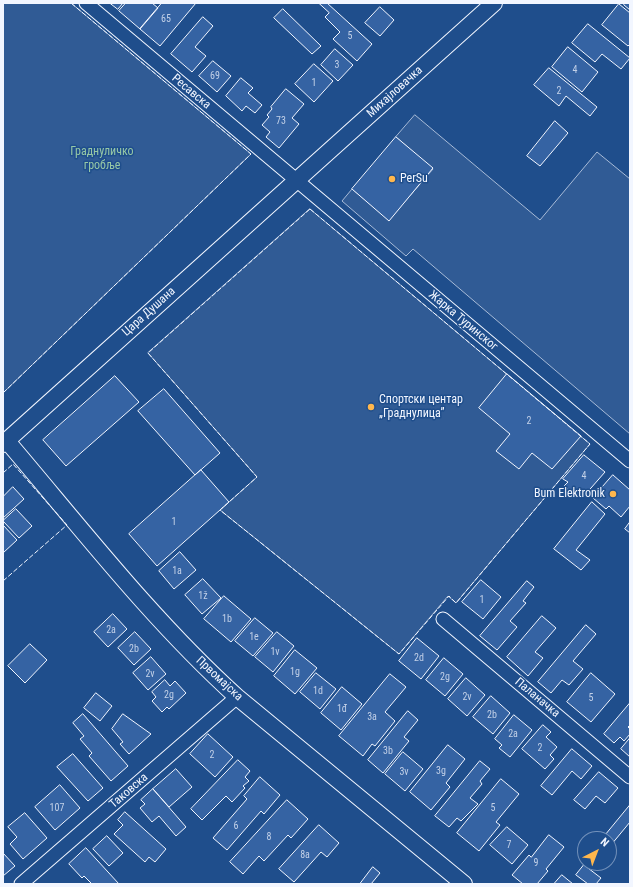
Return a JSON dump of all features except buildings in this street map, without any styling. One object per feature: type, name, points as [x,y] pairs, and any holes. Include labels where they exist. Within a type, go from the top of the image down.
[{"type":"street","name":"Ресавска","points":[[86,3],[295,180]]},
{"type":"street","name":"Михајловачка","points":[[295,180],[494,3]]},
{"type":"street","name":"Цара Душана","points":[[5,442],[295,180]]},
{"type":"street","name":"Жарка Туринског","points":[[295,180],[630,461]]},
{"type":"street","name":"Првомајска","points":[[5,442],[127,583],[208,671],[237,697],[464,884]]},
{"type":"street","name":"Паланачка","points":[[443,619],[630,777]]},
{"type":"street","name":"Таковска","points":[[21,884],[237,697]]},
{"type":"shaded area","name":"Граднуличко гробље","points":[[3,3],[71,3],[251,154],[3,393]]},
{"type":"shaded area","points":[[415,115],[540,220],[597,152],[630,179],[630,434],[413,249],[406,256],[342,201],[352,189],[389,220],[433,169],[396,137]]},
{"type":"shaded area","name":"Спортски центар „Граднулица”","points":[[310,209],[590,444],[456,603],[448,596],[399,654],[220,510],[257,477],[148,353]]},
{"type":"fence","points":[[3,393],[251,154],[71,3]]},
{"type":"fence","points":[[310,209],[590,444],[456,603],[449,596],[399,654],[220,510],[257,477],[148,353],[310,209]]},
{"type":"fence","points":[[3,473],[13,464],[67,525],[3,581]]},
{"type":"place","name":"PerSu","points":[[392,179]]},
{"type":"place","name":"Спортски центар „Граднулица”","points":[[371,407]]},
{"type":"place","name":"Bum Elektronik","points":[[613,494]]}]
